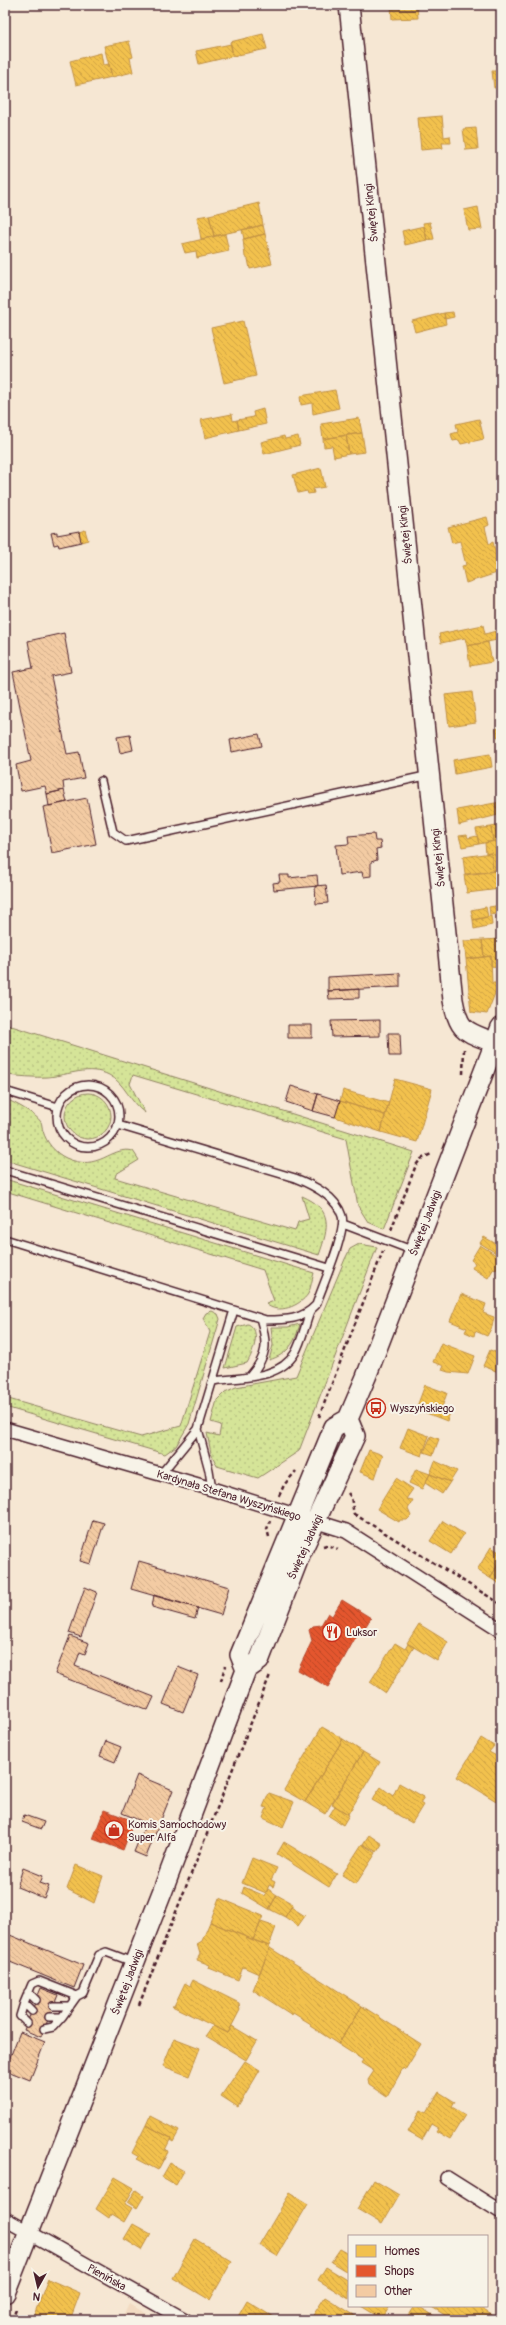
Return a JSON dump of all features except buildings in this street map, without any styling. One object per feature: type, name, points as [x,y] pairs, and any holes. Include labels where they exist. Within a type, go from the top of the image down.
[{"type":"main road","name":"Świętej Kingi","points":[[349,5],[453,1000],[457,1019],[468,1032]]},
{"type":"main road","points":[[468,1032],[498,1035]]},
{"type":"main road","name":"Świętej Jadwigi","points":[[246,1670],[240,1655],[296,1515],[334,1427],[348,1419],[366,1377],[498,1035]]},
{"type":"main road","name":"Świętej Jadwigi","points":[[5,2293],[135,1963],[246,1670],[258,1661],[300,1555],[355,1436],[348,1419]]},
{"type":"street","name":"Kardynała Stefana Wyszyńskiego","points":[[5,1429],[212,1489],[316,1521],[346,1532],[501,1630]]},
{"type":"street","points":[[447,2178],[501,2212]]},
{"type":"street","name":"Pienińska","points":[[5,2219],[29,2234],[185,2320]]},
{"type":"lane","points":[[101,781],[114,832],[126,841],[430,775]]},
{"type":"lane","points":[[87,1084],[96,1086],[105,1090],[115,1101],[119,1115],[118,1124],[107,1140],[99,1145],[89,1147],[79,1146],[70,1142],[61,1131],[57,1117],[58,1107],[62,1098],[73,1089],[87,1084]]},
{"type":"lane","points":[[5,1091],[58,1107]]},
{"type":"lane","points":[[118,1124],[296,1178],[316,1186],[337,1206],[342,1216],[343,1224],[329,1268],[316,1304],[310,1312],[295,1353],[284,1365],[272,1373],[213,1381]]},
{"type":"lane","points":[[5,1170],[329,1268]]},
{"type":"lane","points":[[343,1224],[414,1251]]},
{"type":"lane","points":[[5,1238],[260,1318],[294,1320],[310,1312]]},
{"type":"lane","points":[[161,1474],[198,1429],[234,1310]]},
{"type":"lane","points":[[250,1376],[261,1364],[266,1343],[260,1318]]},
{"type":"lane","points":[[198,1429],[209,1470],[212,1489]]},
{"type":"lane","points":[[44,2029],[53,2027],[77,1996],[83,1993],[99,1955],[106,1952],[135,1963]]},
{"type":"lane","points":[[27,2023],[20,2016],[32,1984],[39,1981],[77,1996]]},
{"type":"lane","points":[[28,1992],[36,2000]]},
{"type":"lane","points":[[24,2003],[32,2011]]},
{"type":"lane","points":[[53,2006],[70,2006]]},
{"type":"lane","points":[[49,2018],[62,2017]]},
{"type":"path","points":[[461,1080],[463,1049],[468,1032]]},
{"type":"path","points":[[316,1424],[416,1165],[421,1158],[435,1151]]},
{"type":"path","points":[[280,1492],[300,1464]]},
{"type":"path","points":[[346,1490],[351,1497],[354,1514],[351,1521]]},
{"type":"path","points":[[354,1514],[501,1604]]},
{"type":"path","points":[[268,1526],[269,1543]]},
{"type":"shaded area","points":[[129,2303],[155,2320],[121,2320]]},
{"type":"green space","points":[[5,1024],[414,1152],[384,1229],[368,1222],[358,1206],[346,1139],[133,1075],[130,1084],[145,1113],[135,1104],[115,1079],[101,1072],[86,1071],[43,1077],[5,1075]]},
{"type":"green space","points":[[88,1093],[101,1097],[107,1103],[111,1116],[107,1129],[101,1135],[88,1139],[75,1135],[69,1129],[65,1116],[69,1103],[75,1097]]},
{"type":"green space","points":[[5,1099],[35,1115],[41,1122],[44,1135],[49,1143],[58,1153],[66,1158],[77,1162],[87,1162],[96,1161],[125,1150],[133,1151],[139,1160],[116,1174],[115,1178],[295,1231],[298,1222],[309,1219],[302,1196],[312,1201],[324,1213],[326,1220],[325,1236],[319,1255],[5,1160],[5,1128],[9,1114],[5,1113]]},
{"type":"green space","points":[[5,1179],[314,1273],[309,1292],[300,1302],[288,1308],[276,1309],[266,1304],[274,1301],[263,1270],[5,1191]]},
{"type":"green space","points":[[359,1244],[377,1247],[299,1451],[258,1478],[217,1466],[211,1453],[207,1433],[219,1436],[221,1425],[211,1422],[217,1400],[225,1392],[236,1387],[296,1376],[345,1259],[350,1249]]},
{"type":"green space","points":[[212,1311],[218,1314],[220,1319],[189,1424],[176,1446],[165,1454],[5,1407],[5,1398],[141,1437],[181,1426],[210,1332],[203,1318],[206,1313]]},
{"type":"green space","points":[[248,1324],[255,1331],[255,1342],[254,1348],[247,1363],[225,1368],[237,1327]]},
{"type":"green space","points":[[300,1324],[293,1342],[286,1351],[269,1360],[273,1345],[271,1327],[288,1327]]},
{"type":"place","name":"Wyszyńskiego","points":[[376,1408]]},
{"type":"place","name":"Luksor","points":[[332,1632]]},
{"type":"place","name":"Komis Samochodowy Super Alfa","points":[[114,1830]]}]
